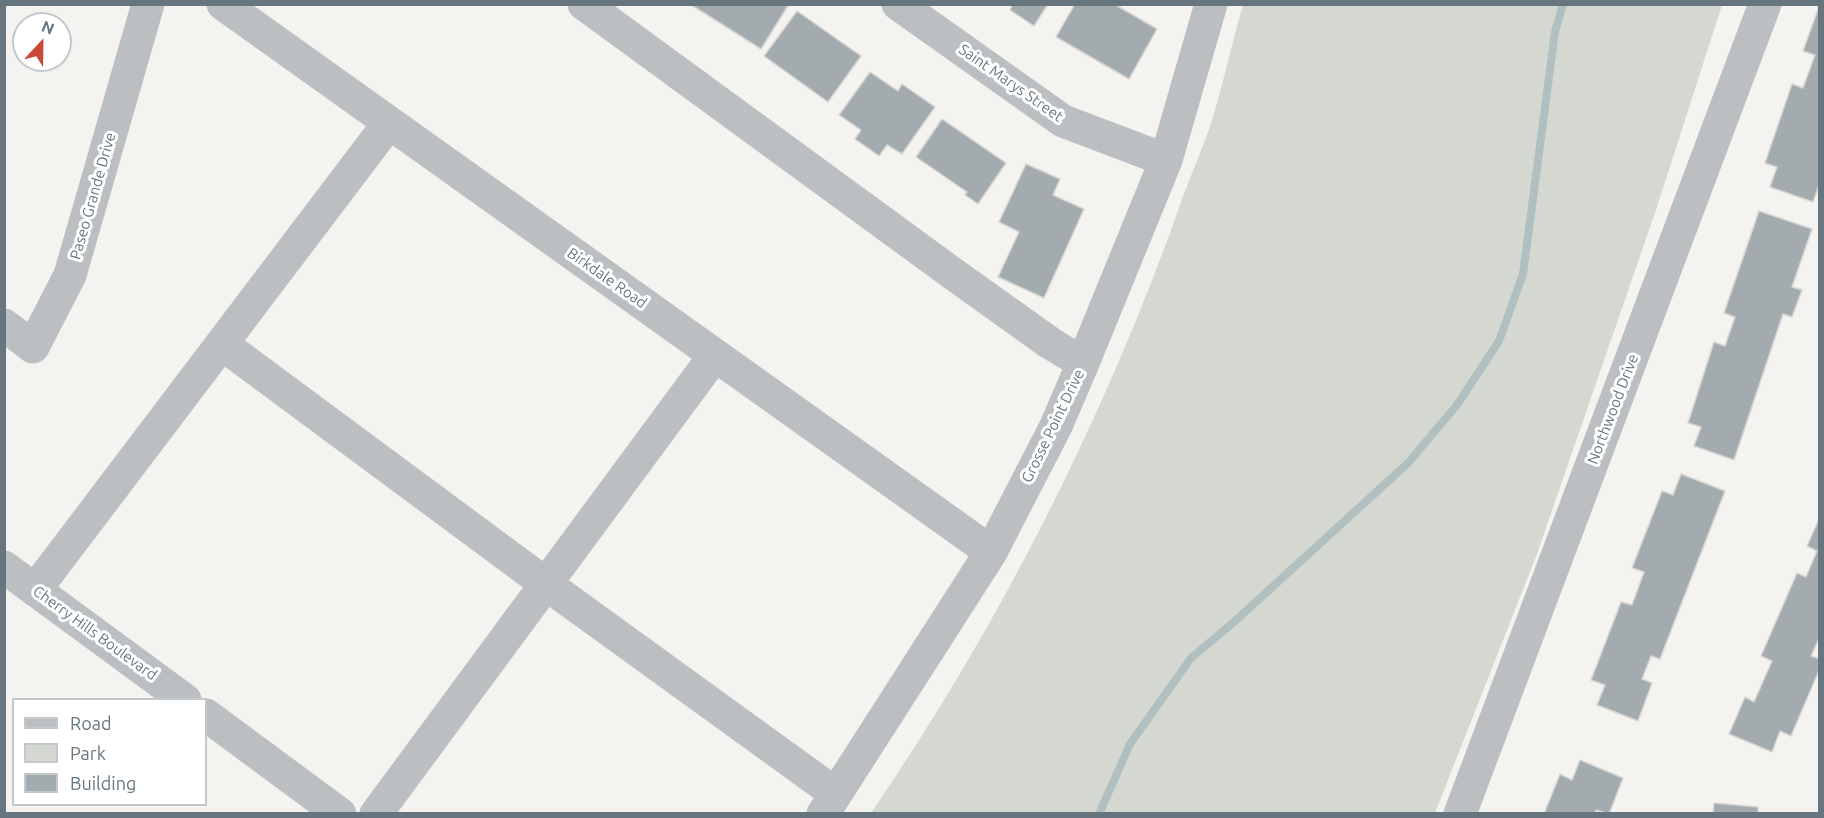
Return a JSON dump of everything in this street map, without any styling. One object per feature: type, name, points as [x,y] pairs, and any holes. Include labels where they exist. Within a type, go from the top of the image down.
[{"type":"street","name":"Paseo Grande Drive","points":[[4,325],[33,347],[70,275],[148,4]]},
{"type":"street","name":"Birkdale Road","points":[[223,4],[991,552]]},
{"type":"street","points":[[584,4],[961,280],[1050,343],[1083,363]]},
{"type":"street","name":"Saint Marys Street","points":[[898,4],[1063,121],[1166,159]]},
{"type":"street","name":"Grosse Point Drive","points":[[829,804],[991,552],[1056,426],[1166,159],[1212,4]]},
{"type":"street","name":"Northwood Drive","points":[[1460,813],[1765,4]]},
{"type":"street","points":[[35,590],[389,123]]},
{"type":"street","points":[[222,344],[546,584],[829,804]]},
{"type":"street","points":[[376,813],[715,355]]},
{"type":"street","name":"Cherry Hills Boulevard","points":[[4,567],[184,698]]},
{"type":"street","points":[[207,716],[340,813]]},
{"type":"green space","points":[[1243,4],[1722,5],[1657,207],[1537,554],[1435,813],[871,813],[918,743],[962,670],[1004,596],[1082,443],[1117,366],[1207,135]]},
{"type":"building","points":[[695,4],[789,4],[761,49],[693,6]]},
{"type":"building","points":[[1013,4],[1048,4],[1034,26],[1010,10]]},
{"type":"building","points":[[1075,4],[1114,4],[1157,29],[1129,79],[1056,37]]},
{"type":"building","points":[[1820,4],[1820,182],[1813,202],[1770,187],[1777,167],[1765,163],[1792,84],[1803,88],[1815,55],[1803,51]]},
{"type":"building","points":[[797,11],[861,56],[828,102],[764,56]]},
{"type":"building","points":[[870,72],[898,91],[902,84],[935,107],[902,154],[887,145],[879,156],[855,139],[861,130],[839,115]]},
{"type":"building","points":[[942,119],[1006,163],[978,204],[965,195],[967,192],[916,157]]},
{"type":"building","points":[[1026,164],[1060,179],[1053,195],[1084,209],[1044,298],[998,277],[1019,232],[999,222]]},
{"type":"building","points":[[1759,211],[1812,229],[1792,287],[1802,290],[1792,317],[1783,314],[1734,460],[1694,446],[1701,427],[1688,423],[1714,342],[1725,346],[1735,317],[1724,313]]},
{"type":"building","points":[[1681,474],[1725,491],[1660,659],[1651,656],[1642,679],[1652,683],[1638,721],[1597,705],[1605,685],[1591,680],[1621,602],[1632,605],[1644,572],[1632,568],[1662,491],[1673,495]]},
{"type":"building","points":[[1820,517],[1820,636],[1811,656],[1820,659],[1820,668],[1791,736],[1780,731],[1772,752],[1729,734],[1745,697],[1754,702],[1772,661],[1761,656],[1797,573],[1806,577],[1817,551],[1807,546]]},
{"type":"building","points":[[1580,760],[1623,778],[1609,814],[1596,810],[1595,814],[1544,814],[1560,774],[1572,780]]},
{"type":"building","points":[[1714,803],[1758,807],[1758,814],[1713,814]]},
{"type":"waterway","points":[[1099,814],[1130,744],[1191,658],[1234,622],[1408,463],[1457,405],[1499,341],[1523,274],[1555,32],[1563,4]]}]
